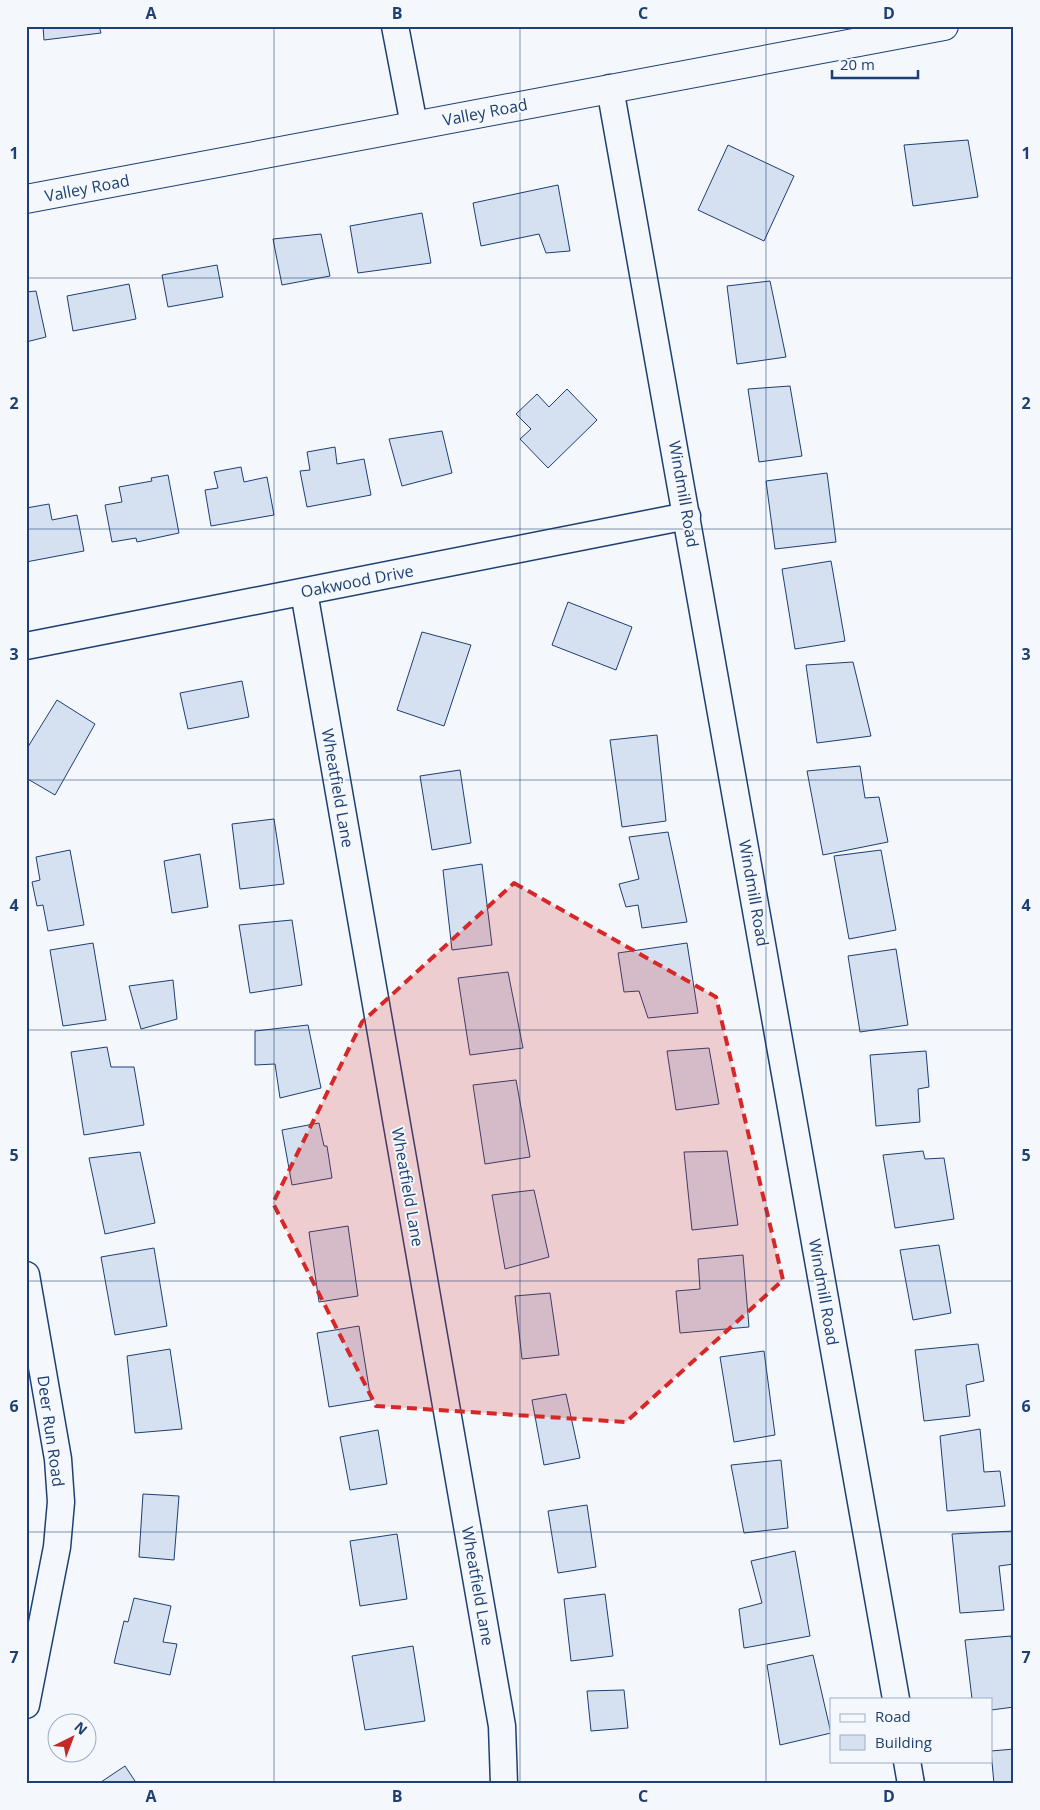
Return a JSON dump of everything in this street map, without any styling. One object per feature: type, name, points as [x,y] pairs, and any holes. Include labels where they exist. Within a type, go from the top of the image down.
[{"type":"street","points":[[395,26],[414,125]]},
{"type":"street","name":"Valley Road","points":[[26,199],[944,26]]},
{"type":"street","name":"Windmill Road","points":[[610,88],[896,1698]]},
{"type":"street","name":"Oakwood Drive","points":[[26,646],[687,516]]},
{"type":"street","name":"Wheatfield Lane","points":[[304,592],[502,1726],[504,1784]]},
{"type":"street","name":"Deer Run Road","points":[[26,1275],[58,1459],[61,1502],[58,1547],[26,1705]]},
{"type":"street","points":[[907,1762],[910,1784]]},
{"type":"highlighted area","points":[[514,883],[716,997],[783,1280],[626,1422],[376,1406],[273,1203],[362,1022]]},
{"type":"building","points":[[43,26],[99,26],[101,33],[44,40]]},
{"type":"building","points":[[968,140],[978,197],[913,206],[904,145]]},
{"type":"building","points":[[728,145],[794,176],[764,241],[698,210]]},
{"type":"building","points":[[558,185],[570,251],[546,253],[539,234],[481,246],[473,203]]},
{"type":"building","points":[[422,213],[431,263],[358,273],[350,226]]},
{"type":"building","points":[[321,234],[330,276],[282,285],[273,239]]},
{"type":"building","points":[[217,265],[223,297],[168,307],[162,275]]},
{"type":"building","points":[[770,281],[786,357],[737,364],[727,286]]},
{"type":"building","points":[[129,284],[136,319],[73,331],[67,296]]},
{"type":"building","points":[[36,291],[46,337],[26,342],[26,292]]},
{"type":"building","points":[[790,386],[802,456],[759,462],[748,389]]},
{"type":"building","points":[[567,389],[597,420],[548,468],[520,439],[531,429],[516,414],[537,394],[549,407]]},
{"type":"building","points":[[442,431],[452,473],[402,486],[389,439]]},
{"type":"building","points":[[335,447],[337,464],[364,459],[371,495],[307,507],[300,471],[310,470],[307,452]]},
{"type":"building","points":[[241,467],[244,482],[267,477],[274,515],[211,526],[205,490],[218,488],[214,472]]},
{"type":"building","points":[[827,473],[836,542],[775,549],[766,481]]},
{"type":"building","points":[[168,475],[179,533],[137,542],[136,538],[112,542],[105,505],[122,502],[119,487],[152,481],[151,478]]},
{"type":"building","points":[[49,504],[52,520],[77,515],[84,551],[26,562],[26,508]]},
{"type":"building","points":[[831,561],[845,641],[795,649],[782,569]]},
{"type":"building","points":[[568,602],[632,627],[616,670],[552,645]]},
{"type":"building","points":[[422,632],[471,645],[444,726],[397,710]]},
{"type":"building","points":[[853,662],[871,736],[817,743],[806,665]]},
{"type":"building","points":[[242,681],[249,717],[188,729],[180,693]]},
{"type":"building","points":[[57,700],[95,724],[55,795],[26,778],[26,750]]},
{"type":"building","points":[[657,735],[666,821],[622,827],[610,740]]},
{"type":"building","points":[[860,766],[865,798],[879,797],[888,842],[823,855],[807,771]]},
{"type":"building","points":[[460,770],[471,843],[432,850],[420,776]]},
{"type":"building","points":[[274,819],[284,884],[240,889],[232,824]]},
{"type":"building","points":[[668,832],[687,922],[642,928],[638,905],[626,907],[619,884],[639,879],[629,837]]},
{"type":"building","points":[[70,850],[84,925],[48,931],[43,905],[37,906],[32,882],[40,880],[36,857]]},
{"type":"building","points":[[881,850],[896,930],[849,939],[834,856]]},
{"type":"building","points":[[200,854],[208,907],[172,913],[164,861]]},
{"type":"building","points":[[482,864],[492,945],[452,950],[443,870]]},
{"type":"building","points":[[292,920],[302,985],[250,993],[239,925]]},
{"type":"building","points":[[93,943],[106,1020],[63,1026],[50,950]]},
{"type":"building","points":[[687,943],[698,1013],[648,1018],[639,991],[624,992],[618,953]]},
{"type":"building","points":[[896,949],[908,1025],[860,1032],[848,956]]},
{"type":"building","points":[[508,972],[523,1048],[470,1055],[458,978]]},
{"type":"building","points":[[173,980],[177,1019],[141,1029],[129,986]]},
{"type":"building","points":[[308,1025],[321,1088],[280,1098],[275,1064],[255,1065],[255,1031]]},
{"type":"building","points":[[107,1047],[111,1067],[134,1067],[144,1125],[84,1135],[71,1052]]},
{"type":"building","points":[[709,1048],[719,1104],[676,1110],[667,1051]]},
{"type":"building","points":[[926,1051],[929,1087],[918,1089],[920,1122],[876,1126],[870,1055]]},
{"type":"building","points":[[516,1080],[530,1157],[485,1164],[473,1085]]},
{"type":"building","points":[[319,1123],[324,1146],[327,1146],[332,1178],[292,1185],[282,1130]]},
{"type":"building","points":[[727,1151],[738,1225],[692,1230],[684,1152]]},
{"type":"building","points":[[923,1151],[925,1159],[944,1158],[954,1219],[895,1228],[883,1155]]},
{"type":"building","points":[[140,1152],[155,1223],[105,1234],[89,1158]]},
{"type":"building","points":[[534,1190],[549,1257],[505,1269],[492,1195]]},
{"type":"building","points":[[348,1226],[358,1296],[319,1302],[309,1232]]},
{"type":"building","points":[[939,1245],[951,1313],[913,1320],[900,1250]]},
{"type":"building","points":[[154,1248],[167,1326],[115,1335],[101,1257]]},
{"type":"building","points":[[743,1255],[749,1327],[680,1333],[676,1291],[700,1289],[698,1259]]},
{"type":"building","points":[[550,1293],[559,1355],[522,1359],[515,1296]]},
{"type":"building","points":[[359,1326],[371,1400],[329,1407],[317,1333]]},
{"type":"building","points":[[978,1344],[984,1381],[966,1385],[970,1416],[924,1421],[915,1350]]},
{"type":"building","points":[[170,1349],[182,1429],[135,1433],[127,1356]]},
{"type":"building","points":[[764,1351],[775,1435],[734,1442],[720,1357]]},
{"type":"building","points":[[566,1394],[580,1458],[544,1465],[532,1400]]},
{"type":"building","points":[[980,1429],[984,1472],[1000,1471],[1005,1506],[947,1511],[940,1436]]},
{"type":"building","points":[[378,1430],[387,1484],[350,1490],[340,1437]]},
{"type":"building","points":[[781,1460],[788,1528],[744,1533],[731,1465]]},
{"type":"building","points":[[143,1494],[179,1496],[174,1560],[139,1557]]},
{"type":"building","points":[[587,1505],[596,1567],[558,1573],[548,1511]]},
{"type":"building","points":[[1014,1531],[1014,1564],[999,1566],[1004,1610],[960,1613],[952,1534]]},
{"type":"building","points":[[397,1534],[407,1599],[360,1606],[350,1541]]},
{"type":"building","points":[[795,1551],[810,1636],[744,1648],[739,1609],[762,1603],[751,1561]]},
{"type":"building","points":[[605,1594],[613,1656],[571,1661],[564,1599]]},
{"type":"building","points":[[134,1598],[171,1606],[163,1642],[177,1644],[170,1675],[114,1663],[124,1621],[128,1622]]},
{"type":"building","points":[[1011,1636],[1014,1658],[1014,1707],[992,1710],[992,1698],[972,1698],[965,1640]]},
{"type":"building","points":[[413,1646],[425,1721],[365,1730],[352,1656]]},
{"type":"building","points":[[813,1655],[830,1733],[780,1745],[767,1665]]},
{"type":"building","points":[[624,1690],[628,1728],[591,1731],[587,1691]]},
{"type":"building","points":[[1014,1749],[1014,1784],[994,1784],[992,1751]]},
{"type":"building","points":[[125,1766],[137,1784],[98,1784]]}]
